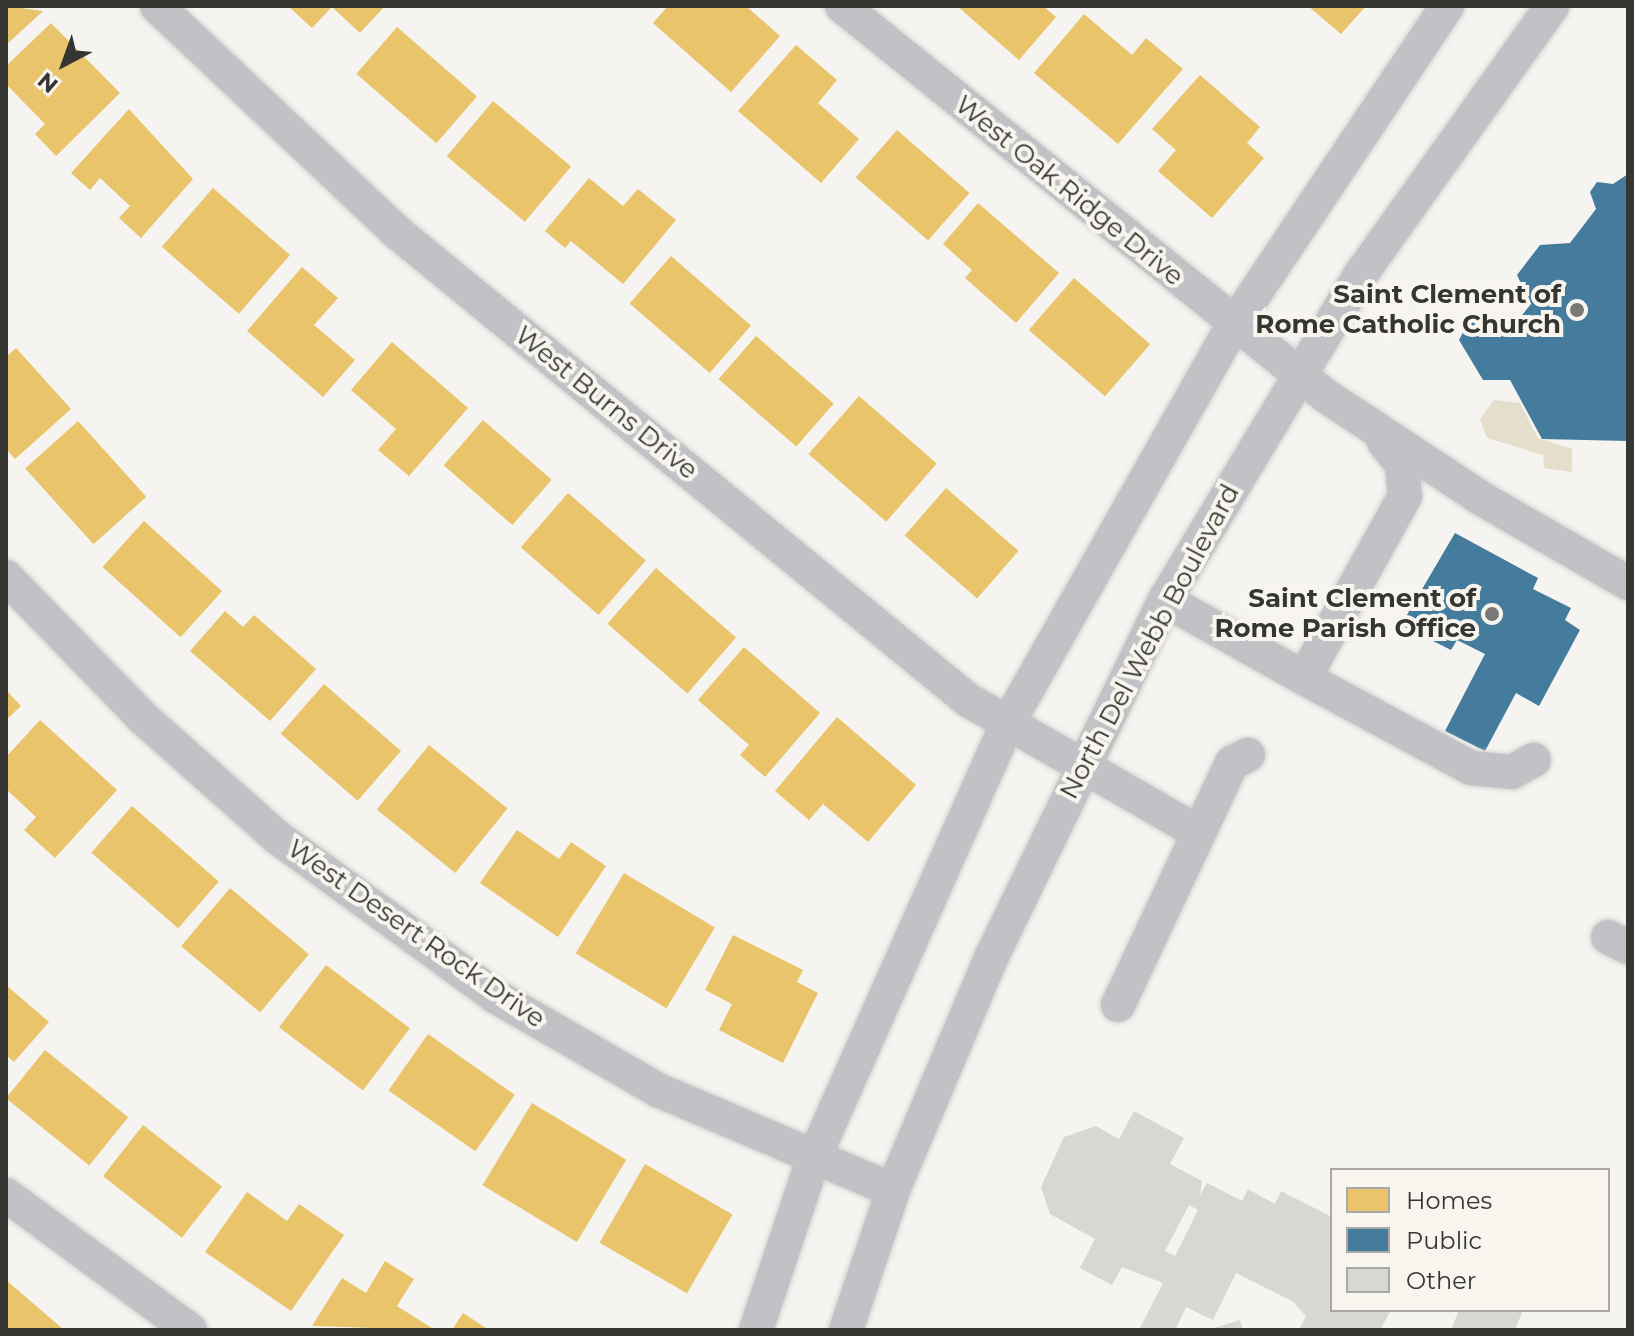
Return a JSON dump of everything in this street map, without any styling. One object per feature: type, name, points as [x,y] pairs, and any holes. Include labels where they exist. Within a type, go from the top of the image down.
[{"type":"street","name":"West Burns Drive","points":[[157,6],[398,233],[1007,725],[1079,770],[1198,832]]},
{"type":"street","name":"West Oak Ridge Drive","points":[[842,6],[1233,326],[1374,430]]},
{"type":"street","points":[[756,1330],[813,1160],[1007,725],[1233,326],[1447,6]]},
{"type":"street","name":"North Del Webb Boulevard","points":[[846,1330],[893,1190],[1079,770],[1165,600],[1297,374],[1428,173],[1549,7]]},
{"type":"street","points":[[1374,430],[1628,583]]},
{"type":"street","points":[[1304,678],[1405,496],[1402,464],[1374,430]]},
{"type":"street","name":"West Desert Rock Drive","points":[[6,577],[143,718],[277,837],[495,996],[658,1090],[813,1160],[893,1190]]},
{"type":"street","points":[[1165,600],[1471,768],[1512,772],[1534,760]]},
{"type":"street","points":[[1118,1005],[1232,763],[1248,755]]},
{"type":"street","points":[[6,1195],[190,1330]]},
{"type":"shaded area","points":[[1494,400],[1520,403],[1538,438],[1572,449],[1572,472],[1544,468],[1543,455],[1487,438],[1480,419]]},
{"type":"building: Homes","points":[[6,6],[43,11],[6,45]]},
{"type":"building: Homes","points":[[288,6],[385,6],[360,33],[332,7],[312,28]]},
{"type":"building: Homes","points":[[668,6],[746,6],[780,36],[731,92],[653,23]]},
{"type":"building: Homes","points":[[957,6],[1043,6],[1056,17],[1019,60]]},
{"type":"building: Homes","points":[[1308,6],[1366,6],[1341,34]]},
{"type":"building: Homes","points":[[1084,14],[1132,55],[1146,38],[1183,69],[1118,144],[1034,73]]},
{"type":"building: Homes","points":[[51,23],[120,93],[56,156],[35,134],[45,124],[6,84],[6,66]]},
{"type":"building: Homes","points":[[397,27],[477,97],[436,143],[356,74]]},
{"type":"building: Homes","points":[[796,45],[837,80],[818,103],[859,139],[821,183],[738,111]]},
{"type":"building: Homes","points":[[1200,75],[1260,127],[1247,143],[1264,158],[1212,218],[1158,171],[1176,150],[1152,129]]},
{"type":"building: Homes","points":[[493,101],[571,167],[525,222],[447,156]]},
{"type":"building: Homes","points":[[129,109],[193,179],[141,238],[119,218],[130,206],[100,178],[90,190],[71,173]]},
{"type":"building: Homes","points":[[897,130],[969,193],[928,241],[856,178]]},
{"type":"building: Homes","points":[[589,178],[623,206],[638,189],[676,220],[623,284],[571,241],[565,248],[545,231]]},
{"type":"building: Homes","points":[[213,188],[290,255],[239,314],[162,247]]},
{"type":"building: Homes","points":[[978,203],[1059,273],[1016,323],[965,278],[972,270],[943,244]]},
{"type":"building: Homes","points":[[671,256],[751,326],[710,373],[630,304]]},
{"type":"building: Homes","points":[[302,267],[338,298],[314,325],[355,360],[323,397],[247,331]]},
{"type":"building: Homes","points":[[1074,278],[1150,344],[1105,396],[1029,330]]},
{"type":"building: Homes","points":[[756,336],[834,404],[796,447],[719,379]]},
{"type":"building: Homes","points":[[392,342],[468,408],[409,476],[378,450],[396,429],[351,390]]},
{"type":"building: Homes","points":[[16,348],[71,409],[15,459],[6,449],[6,357]]},
{"type":"building: Homes","points":[[859,396],[937,464],[886,522],[808,454]]},
{"type":"building: Homes","points":[[483,420],[552,480],[512,525],[444,465]]},
{"type":"building: Homes","points":[[78,421],[146,497],[93,544],[25,469]]},
{"type":"building: Homes","points":[[946,488],[1018,551],[977,599],[905,536]]},
{"type":"building: Homes","points":[[568,493],[646,561],[598,615],[521,547]]},
{"type":"building: Homes","points":[[144,521],[222,591],[181,637],[103,567]]},
{"type":"building: Homes","points":[[656,568],[736,638],[687,693],[607,624]]},
{"type":"building: Homes","points":[[225,611],[243,627],[254,615],[316,669],[270,721],[190,651]]},
{"type":"building: Homes","points":[[744,647],[820,713],[765,777],[740,755],[749,745],[698,700]]},
{"type":"building: Homes","points":[[324,684],[401,751],[358,801],[281,734]]},
{"type":"building: Homes","points":[[6,690],[21,706],[6,720]]},
{"type":"building: Homes","points":[[837,717],[916,785],[868,842],[823,804],[809,820],[775,791]]},
{"type":"building: Homes","points":[[40,720],[117,790],[55,858],[24,830],[36,817],[6,789],[6,757]]},
{"type":"building: Homes","points":[[429,745],[507,809],[455,873],[377,810]]},
{"type":"building: Homes","points":[[132,806],[219,881],[178,928],[91,853]]},
{"type":"building: Homes","points":[[517,830],[559,859],[571,842],[606,866],[558,937],[480,883]]},
{"type":"building: Homes","points":[[624,873],[715,928],[666,1008],[576,954]]},
{"type":"building: Homes","points":[[230,888],[309,954],[260,1012],[181,946]]},
{"type":"building: Homes","points":[[733,935],[803,970],[797,982],[818,993],[783,1063],[719,1030],[732,1004],[705,990]]},
{"type":"building: Homes","points":[[326,965],[410,1028],[363,1090],[279,1027]]},
{"type":"building: Homes","points":[[6,985],[49,1022],[14,1062],[6,1055]]},
{"type":"building: Homes","points":[[428,1034],[515,1095],[475,1151],[388,1091]]},
{"type":"building: Homes","points":[[45,1050],[128,1117],[89,1166],[6,1098]]},
{"type":"building: Homes","points":[[532,1103],[626,1160],[577,1242],[483,1185]]},
{"type":"building: Homes","points":[[143,1125],[222,1187],[182,1238],[103,1176]]},
{"type":"building: Homes","points":[[645,1164],[732,1214],[687,1293],[600,1243]]},
{"type":"building: Homes","points":[[247,1192],[287,1221],[299,1204],[344,1235],[291,1311],[205,1252]]},
{"type":"building: Homes","points":[[385,1261],[414,1279],[397,1306],[435,1330],[312,1326],[342,1278],[366,1293]]},
{"type":"building: Homes","points":[[6,1280],[64,1330],[6,1330]]},
{"type":"building: Homes","points":[[463,1313],[489,1330],[452,1330]]},
{"type":"building: Public","name":"Saint Clement of Rome Catholic Church","points":[[1628,174],[1628,441],[1542,439],[1510,380],[1483,380],[1459,340],[1471,317],[1518,320],[1531,304],[1517,275],[1540,245],[1570,243],[1596,209],[1590,192],[1597,182],[1613,184]]},
{"type":"building: Public","points":[[1455,533],[1538,578],[1533,589],[1571,608],[1565,620],[1580,630],[1539,706],[1516,693],[1485,751],[1445,731],[1485,654],[1457,640],[1451,650],[1401,625]]},
{"type":"building: Other","points":[[1134,1111],[1184,1138],[1170,1164],[1202,1181],[1200,1195],[1207,1183],[1242,1201],[1248,1189],[1275,1204],[1281,1191],[1330,1216],[1330,1312],[1390,1312],[1380,1330],[1299,1330],[1306,1316],[1292,1301],[1236,1273],[1213,1320],[1186,1307],[1175,1330],[1139,1330],[1163,1283],[1122,1267],[1112,1285],[1080,1268],[1095,1239],[1050,1214],[1041,1187],[1064,1137],[1096,1126],[1119,1139]],"holes":[[[1189,1205],[1198,1210],[1175,1256],[1165,1251]]]},
{"type":"building: Other","points":[[1458,1312],[1522,1312],[1515,1330],[1451,1330]]},
{"type":"building: Other","points":[[1240,1320],[1243,1330],[1211,1330],[1211,1329]]},
{"type":"place","name":"Saint Clement of Rome Catholic Church","points":[[1577,310]]},
{"type":"place","name":"Saint Clement of Rome Parish Office","points":[[1492,614]]}]
